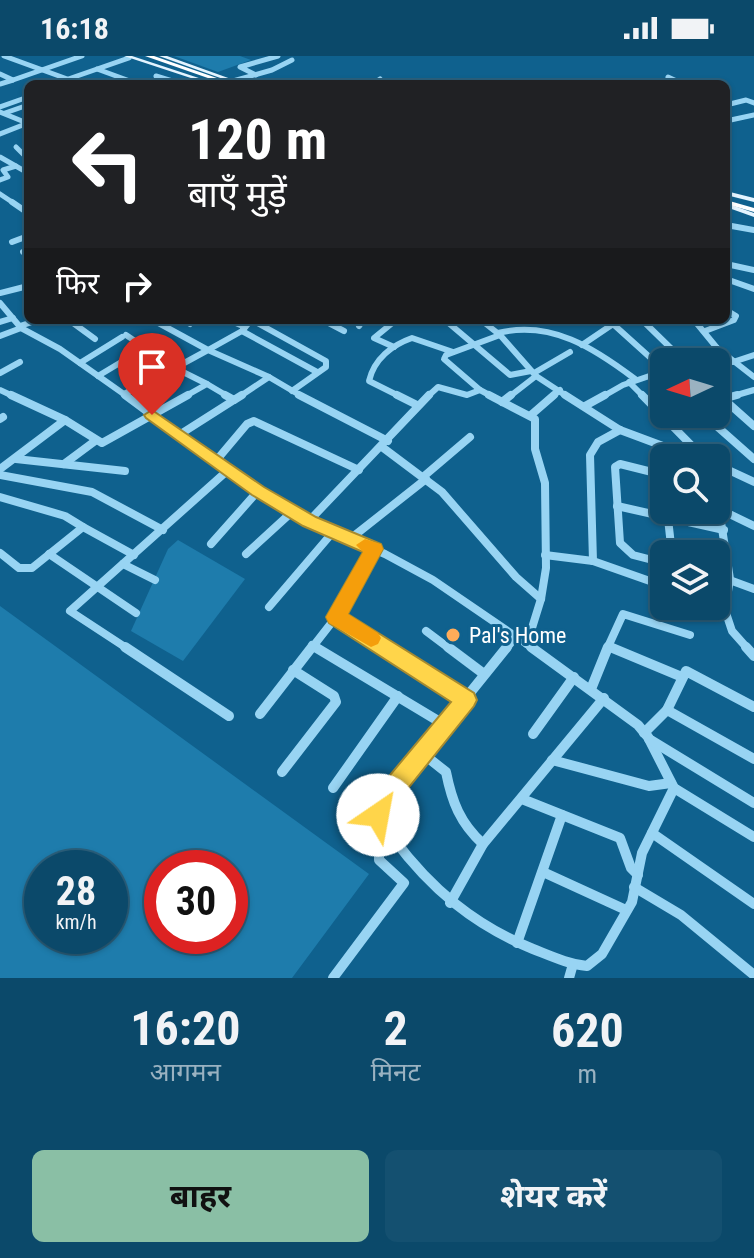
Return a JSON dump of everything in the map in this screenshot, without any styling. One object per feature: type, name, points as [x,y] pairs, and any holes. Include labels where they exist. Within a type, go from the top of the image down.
[{"type":"highway","points":[[148,56],[223,80]]},
{"type":"highway","points":[[131,57],[209,80]]},
{"type":"highway","points":[[730,201],[752,208]]},
{"type":"main road","points":[[162,56],[224,80]]},
{"type":"main road","points":[[131,57],[199,80]]},
{"type":"street","points":[[4,56],[65,80]]},
{"type":"street","points":[[0,84],[82,56]]},
{"type":"street","points":[[256,75],[240,67],[278,56]]},
{"type":"street","points":[[70,80],[131,57]]},
{"type":"street","points":[[241,80],[292,60]]},
{"type":"street","points":[[98,70],[127,80]]},
{"type":"street","points":[[0,74],[13,80]]},
{"type":"street","points":[[156,76],[168,80]]},
{"type":"street","points":[[668,77],[674,80]]},
{"type":"street","points":[[1,109],[24,97]]},
{"type":"street","points":[[1,109],[24,106]]},
{"type":"street","points":[[1,109],[24,122]]},
{"type":"street","points":[[730,120],[754,115]]},
{"type":"street","points":[[0,134],[24,125]]},
{"type":"street","points":[[16,147],[24,155]]},
{"type":"street","points":[[0,157],[24,171]]},
{"type":"street","points":[[0,180],[8,177],[3,170],[24,161]]},
{"type":"street","points":[[0,165],[13,165]]},
{"type":"street","points":[[0,194],[24,210]]},
{"type":"street","points":[[730,226],[754,230]]},
{"type":"street","points":[[12,242],[24,238]]},
{"type":"street","points":[[730,265],[754,270]]},
{"type":"street","points":[[730,280],[754,289]]},
{"type":"street","points":[[0,290],[24,284]]},
{"type":"street","points":[[0,303],[21,327],[80,363],[227,471],[309,521],[374,549],[433,580],[604,698],[646,736],[754,803]]},
{"type":"street","points":[[0,322],[13,318]]},
{"type":"street","points":[[0,336],[28,324]]},
{"type":"street","points":[[74,324],[95,339]]},
{"type":"street","points":[[236,324],[317,372]]},
{"type":"street","points":[[124,394],[208,350],[248,324]]},
{"type":"street","points":[[259,324],[326,361],[326,367],[292,391]]},
{"type":"street","points":[[331,324],[344,331]]},
{"type":"street","points":[[391,324],[374,338],[394,347]]},
{"type":"street","points":[[450,324],[512,376],[534,373]]},
{"type":"street","points":[[486,324],[534,373],[620,430],[658,444]]},
{"type":"street","points":[[582,345],[613,324]]},
{"type":"street","points":[[618,324],[650,355]]},
{"type":"street","points":[[646,324],[669,348]]},
{"type":"street","points":[[698,324],[717,348]]},
{"type":"street","points":[[705,331],[723,324]]},
{"type":"street","points":[[162,325],[269,377],[385,444],[451,502],[516,577],[541,599]]},
{"type":"street","points":[[527,644],[541,599],[545,555],[545,483],[535,449],[535,419],[480,390],[444,359],[516,327],[539,327],[613,361],[650,398]]},
{"type":"street","points":[[80,363],[124,336],[148,347],[175,368],[234,400]]},
{"type":"street","points":[[417,405],[369,381],[380,359],[412,338],[454,353]]},
{"type":"street","points":[[98,376],[143,349]]},
{"type":"street","points":[[502,402],[534,373],[570,352]]},
{"type":"street","points":[[733,362],[754,355]]},
{"type":"street","points":[[730,359],[754,377]]},
{"type":"street","points":[[0,373],[20,362]]},
{"type":"street","points":[[585,406],[650,373]]},
{"type":"street","points":[[179,435],[269,377]]},
{"type":"street","points":[[0,390],[65,420],[95,441],[105,442],[207,384]]},
{"type":"street","points":[[309,521],[385,444],[417,405],[438,387],[467,395],[480,390]]},
{"type":"street","points":[[531,415],[560,390]]},
{"type":"street","points":[[730,397],[754,390]]},
{"type":"street","points":[[730,408],[754,426]]},
{"type":"street","points":[[0,472],[65,420]]},
{"type":"street","points":[[215,462],[247,424],[254,421],[359,470]]},
{"type":"street","points":[[678,428],[691,444]]},
{"type":"street","points":[[719,428],[754,459]]},
{"type":"street","points":[[593,561],[590,455],[592,446],[600,438],[620,430]]},
{"type":"street","points":[[350,539],[470,437]]},
{"type":"street","points":[[63,465],[95,441]]},
{"type":"street","points":[[15,458],[125,471]]},
{"type":"street","points":[[650,472],[617,465],[620,543],[625,552],[650,559]]},
{"type":"street","points":[[227,471],[70,609],[71,613],[229,716]]},
{"type":"street","points":[[730,471],[754,482]]},
{"type":"street","points":[[0,472],[92,492],[163,530]]},
{"type":"street","points":[[211,544],[258,491]]},
{"type":"street","points":[[0,497],[65,516],[134,555]]},
{"type":"street","points":[[617,506],[650,511]]},
{"type":"street","points":[[246,554],[293,511]]},
{"type":"street","points":[[730,514],[754,526]]},
{"type":"street","points":[[703,524],[724,530]]},
{"type":"street","points":[[723,524],[725,540]]},
{"type":"street","points":[[0,553],[25,569],[32,568],[83,527]]},
{"type":"street","points":[[269,607],[333,532]]},
{"type":"street","points":[[260,714],[336,617],[374,549]]},
{"type":"street","points":[[49,554],[136,613]]},
{"type":"street","points":[[545,555],[593,561],[650,581]]},
{"type":"street","points":[[123,564],[155,580]]},
{"type":"street","points":[[730,579],[754,589]]},
{"type":"street","points":[[591,689],[623,614],[690,635]]},
{"type":"street","points":[[336,617],[466,700]]},
{"type":"street","points":[[726,620],[754,656]]},
{"type":"street","points":[[426,631],[484,674]]},
{"type":"street","points":[[516,636],[378,807],[379,819],[416,869],[450,903],[484,928],[573,964],[587,966],[602,954],[632,902],[642,853],[673,786]]},
{"type":"street","points":[[312,645],[445,725]]},
{"type":"street","points":[[608,646],[682,677]]},
{"type":"street","points":[[282,772],[336,702],[334,696],[293,670]]},
{"type":"street","points":[[646,736],[667,710],[686,671],[754,707]]},
{"type":"street","points":[[533,734],[574,677]]},
{"type":"street","points":[[333,788],[398,696]]},
{"type":"street","points":[[450,903],[483,844],[604,698]]},
{"type":"street","points":[[667,710],[754,759]]},
{"type":"street","points":[[646,736],[673,786],[754,837]]},
{"type":"street","points":[[422,753],[446,772],[452,802],[470,833],[483,844]]},
{"type":"street","points":[[552,760],[649,786],[673,786]]},
{"type":"street","points":[[522,799],[623,841],[636,881],[754,975]]},
{"type":"street","points":[[517,943],[562,815]]},
{"type":"street","points":[[652,833],[754,904]]},
{"type":"street","points":[[393,838],[379,854],[379,860],[404,883]]},
{"type":"street","points":[[333,978],[416,869]]},
{"type":"street","points":[[543,872],[626,910]]},
{"type":"street","points":[[569,978],[573,964]]},
{"type":"shaded area","points":[[174,56],[240,56],[251,60],[218,72]]},
{"type":"shaded area","points":[[178,540],[245,579],[183,661],[131,631],[168,549]]},
{"type":"shaded area","points":[[0,606],[369,874],[292,978],[0,978]]},
{"type":"slow traffic","points":[[365,545],[374,549],[336,617],[371,638]]},
{"type":"place","name":"Pal's Home","points":[[453,635]]},
{"type":"route","points":[[152,415],[258,491],[309,521],[374,549],[336,617],[466,700],[378,807],[378,815]]}]
